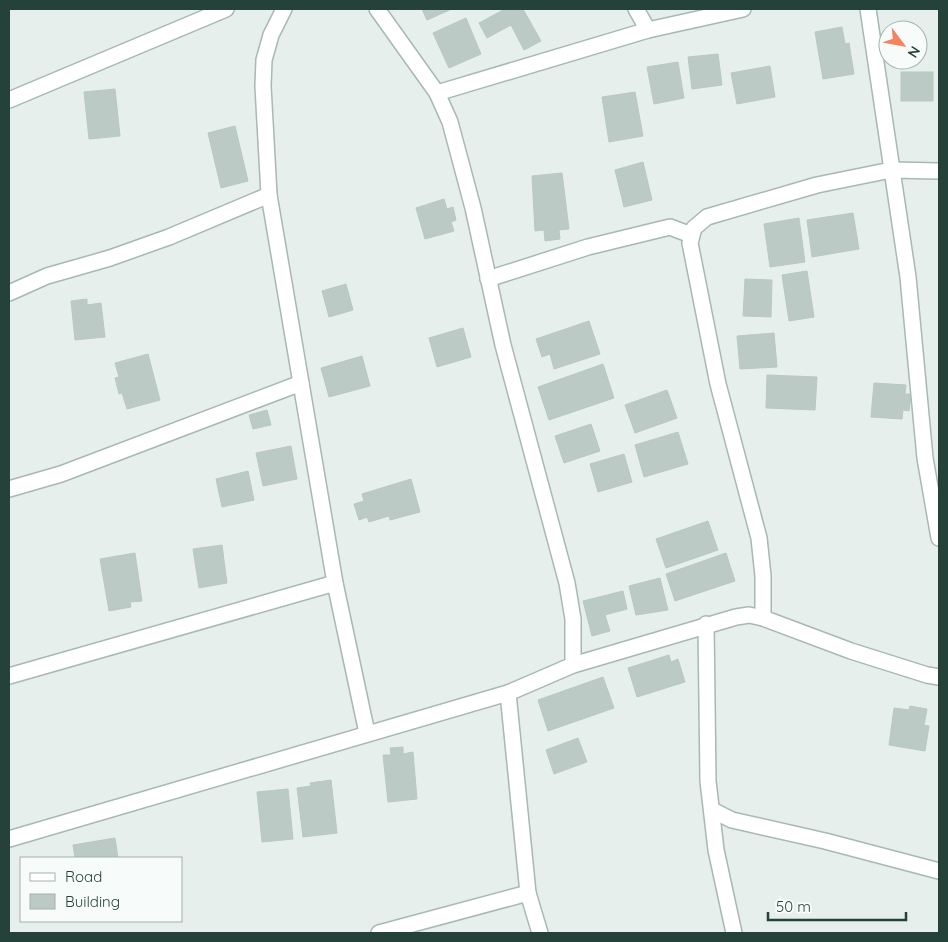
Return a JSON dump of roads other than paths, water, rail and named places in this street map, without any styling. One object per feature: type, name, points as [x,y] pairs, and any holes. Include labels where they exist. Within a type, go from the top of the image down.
[{"type":"street","points":[[9,100],[226,9]]},
{"type":"street","points":[[284,9],[271,34],[264,60],[263,86],[269,195],[334,583],[367,733]]},
{"type":"street","points":[[377,9],[437,94],[452,132],[473,208],[503,345],[568,583],[573,619],[573,665]]},
{"type":"street","points":[[636,9],[648,30]]},
{"type":"street","points":[[437,94],[648,30],[743,9]]},
{"type":"street","points":[[868,9],[908,277],[925,458],[939,538]]},
{"type":"street","points":[[763,618],[764,576],[759,538],[718,384],[692,253],[691,235],[699,222],[724,212],[817,185],[891,170],[939,171]]},
{"type":"street","points":[[9,292],[47,276],[110,258],[169,237],[269,195]]},
{"type":"street","points":[[488,279],[588,247],[670,227],[691,235]]},
{"type":"street","points":[[9,489],[61,474],[301,383]]},
{"type":"street","points":[[9,676],[334,583]]},
{"type":"street","points":[[9,839],[508,693],[573,665],[706,624],[749,615],[763,618],[851,651],[939,677]]},
{"type":"street","points":[[706,624],[708,781],[716,850],[734,933]]},
{"type":"street","points":[[508,693],[528,893],[540,933]]},
{"type":"street","points":[[712,810],[732,820],[825,841],[939,871]]},
{"type":"street","points":[[379,933],[528,893]]}]
